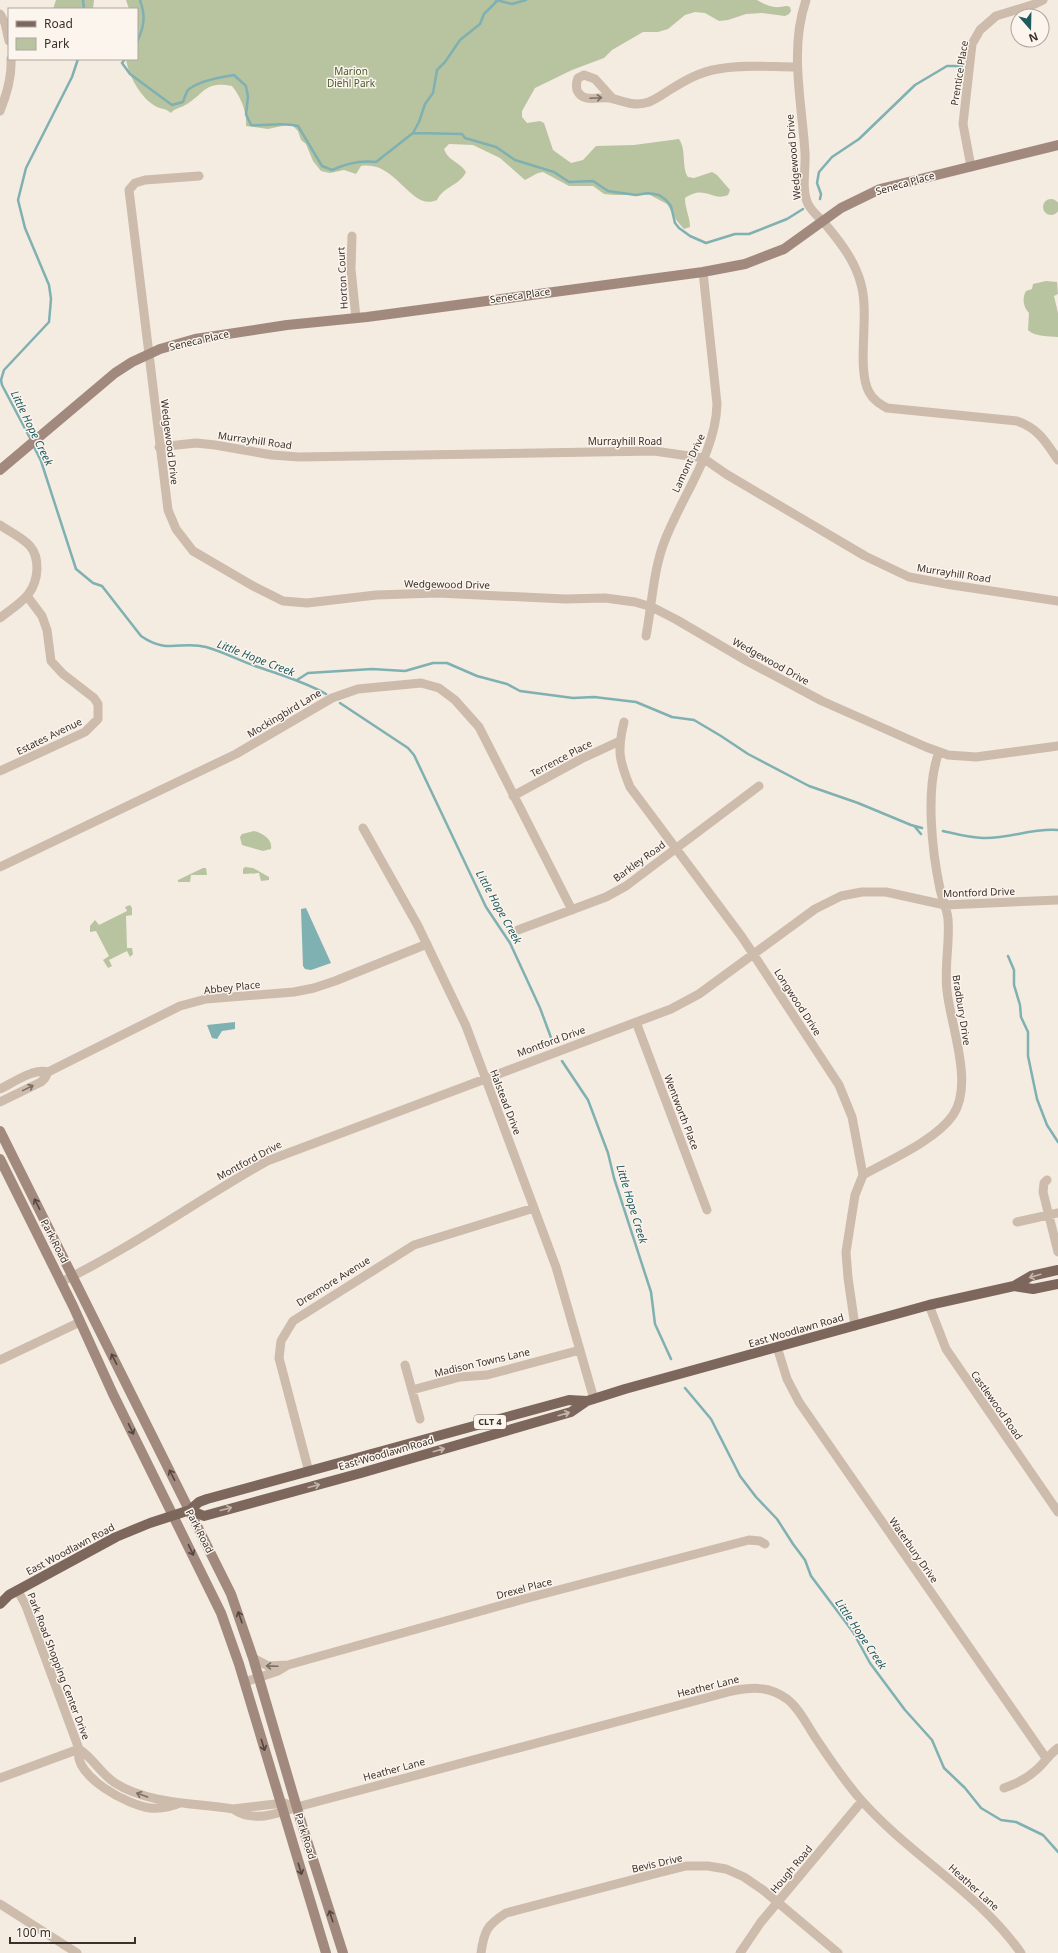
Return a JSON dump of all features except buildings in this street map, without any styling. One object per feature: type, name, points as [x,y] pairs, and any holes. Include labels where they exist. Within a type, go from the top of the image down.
[{"type":"main road","name":"Seneca Place","points":[[0,470],[106,379],[132,362],[160,349],[233,332],[356,318],[703,272],[745,264],[766,257],[791,245],[842,208],[880,189],[1058,145]]},
{"type":"main road","name":"Park Road","points":[[0,1131],[231,1594],[259,1677],[297,1807],[343,1953]]},
{"type":"main road","name":"Park Road","points":[[0,1159],[61,1282],[113,1394],[221,1613],[245,1682],[326,1953]]},
{"type":"main road","name":"East Woodlawn Road","points":[[0,1604],[9,1595],[116,1537],[190,1510],[198,1502],[207,1499],[569,1400],[590,1400],[929,1305],[1014,1286],[1031,1276],[1058,1270]]},
{"type":"main road","name":"East Woodlawn Road","points":[[1014,1286],[1034,1289],[1058,1284]]},
{"type":"main road","name":"East Woodlawn Road","points":[[190,1510],[204,1516],[361,1473],[571,1412],[590,1400]]},
{"type":"street","name":"Wedgewood Drive","points":[[806,0],[797,37],[797,67],[805,153],[806,198],[810,208],[850,256],[862,286],[865,303],[865,381],[872,397],[887,408],[905,411],[1017,421],[1036,430],[1044,438],[1058,460]]},
{"type":"street","name":"Prentice Place","points":[[971,167],[963,124],[972,44],[980,30],[996,16],[1035,4],[1043,0]]},
{"type":"street","points":[[0,14],[5,24],[8,37]]},
{"type":"street","points":[[0,111],[7,93],[12,70],[11,60]]},
{"type":"street","points":[[613,99],[628,104],[649,102],[694,76],[717,69],[733,67],[797,67]]},
{"type":"street","name":"Wedgewood Drive","points":[[199,176],[145,180],[135,183],[129,190],[159,447],[168,510],[172,523],[183,541],[193,551],[255,587],[283,601],[307,603],[376,595],[438,593],[565,599],[605,598],[635,602],[652,607],[822,701],[939,752],[954,756],[976,757],[1058,746]]},
{"type":"street","name":"Horton Court","points":[[352,236],[351,269],[356,318]]},
{"type":"street","name":"Lamont Drive","points":[[646,636],[652,607],[656,569],[664,542],[714,432],[717,404],[703,272]]},
{"type":"street","name":"Murrayhill Road","points":[[159,447],[202,444],[272,455],[298,457],[654,451],[703,458],[726,474],[887,568],[909,577],[936,583],[1058,601]]},
{"type":"street","points":[[0,525],[28,544],[35,553],[37,561],[34,587],[27,596],[0,618]]},
{"type":"street","name":"Estates Avenue","points":[[0,771],[85,732],[98,719],[98,704],[94,698],[63,674],[51,661],[47,630],[42,616],[27,596]]},
{"type":"street","name":"Mockingbird Lane","points":[[0,867],[236,754],[321,702],[358,689],[421,683],[439,688],[467,712],[479,727],[572,910]]},
{"type":"street","name":"Longwood Drive","points":[[624,722],[620,741],[621,763],[630,788],[754,954],[839,1085],[847,1100],[852,1117],[863,1174]]},
{"type":"street","name":"Terrence Place","points":[[513,796],[581,759],[620,741]]},
{"type":"street","name":"Bradbury Drive","points":[[863,1174],[936,1133],[945,1126],[953,1115],[961,1099],[963,1086],[962,1072],[947,991],[945,972],[948,918],[946,905],[940,888],[931,815],[935,764],[939,752]]},
{"type":"street","name":"Barkley Road","points":[[518,930],[606,897],[626,886],[759,786]]},
{"type":"street","name":"Halstead Drive","points":[[364,828],[427,944],[461,1013],[556,1267],[580,1350],[590,1400]]},
{"type":"street","name":"Montford Drive","points":[[61,1282],[91,1267],[223,1185],[267,1161],[671,1009],[699,994],[815,909],[841,896],[862,892],[886,892],[946,905],[1058,900]]},
{"type":"street","name":"Abbey Place","points":[[48,1072],[180,1006],[206,999],[294,992],[314,988],[427,944]]},
{"type":"street","name":"Wentworth Place","points":[[636,1022],[707,1210]]},
{"type":"street","points":[[0,1089],[34,1073],[48,1072]]},
{"type":"street","points":[[0,1102],[40,1082],[45,1078],[48,1072]]},
{"type":"street","points":[[855,1326],[846,1252],[855,1194],[863,1174]]},
{"type":"street","points":[[1047,1180],[1044,1183],[1043,1192],[1058,1252]]},
{"type":"street","name":"Drexmore Avenue","points":[[309,1472],[282,1374],[279,1353],[281,1341],[293,1321],[414,1245],[534,1208]]},
{"type":"street","points":[[1017,1222],[1058,1213]]},
{"type":"street","name":"Castlewood Road","points":[[929,1305],[946,1349],[1058,1512]]},
{"type":"street","points":[[0,1360],[80,1322]]},
{"type":"street","name":"Waterbury Drive","points":[[777,1347],[789,1383],[808,1415],[1046,1758]]},
{"type":"street","name":"Madison Towns Lane","points":[[412,1390],[460,1377],[487,1374],[580,1350]]},
{"type":"street","points":[[405,1365],[420,1419]]},
{"type":"street","name":"Drexel Place","points":[[245,1682],[288,1665],[524,1599],[749,1540],[760,1541],[765,1544]]},
{"type":"street","name":"Park Road Shopping Center Drive","points":[[9,1595],[27,1607],[79,1750],[110,1779],[123,1787],[155,1799],[180,1803],[190,1802],[233,1809],[297,1807]]},
{"type":"street","name":"Drexel Place","points":[[253,1658],[268,1666],[288,1665]]},
{"type":"street","name":"Heather Lane","points":[[297,1807],[724,1693],[753,1688],[769,1690],[788,1700],[803,1718],[842,1776],[862,1801],[886,1825],[985,1910],[1022,1953]]},
{"type":"street","points":[[1004,1788],[1019,1782],[1035,1771],[1046,1758],[1058,1748]]},
{"type":"street","name":"Park Road Shopping Center Drive","points":[[0,1778],[79,1750]]},
{"type":"street","name":"Hough Road","points":[[740,1953],[752,1934],[862,1801]]},
{"type":"street","name":"Bevis Drive","points":[[481,1953],[483,1937],[486,1930],[492,1922],[506,1913],[686,1866],[708,1866],[735,1872],[744,1877],[778,1902],[838,1953]]},
{"type":"street","points":[[0,1904],[77,1953]]},
{"type":"green space","points":[[56,0],[94,0],[93,8],[53,8]]},
{"type":"green space","name":"Marion Diehl Park","points":[[126,0],[757,0],[771,6],[788,6],[790,7],[791,11],[785,16],[762,13],[746,14],[728,20],[719,21],[705,13],[695,12],[685,15],[668,29],[658,32],[643,32],[612,50],[604,58],[572,70],[535,88],[522,111],[522,117],[527,123],[540,121],[544,123],[553,150],[571,163],[583,160],[596,146],[634,145],[679,139],[683,148],[685,168],[688,177],[694,178],[712,172],[717,175],[730,190],[728,195],[722,197],[698,193],[692,194],[685,198],[690,227],[684,229],[677,221],[667,204],[650,195],[604,194],[593,186],[569,186],[543,172],[525,180],[500,158],[473,145],[449,144],[444,149],[448,156],[460,165],[466,172],[460,180],[443,192],[437,200],[427,202],[419,199],[384,170],[373,166],[361,166],[356,174],[344,170],[330,173],[321,171],[313,161],[306,144],[301,140],[298,131],[291,124],[268,129],[246,126],[246,115],[243,105],[232,86],[216,85],[206,89],[193,100],[171,113],[151,103],[136,86],[129,72],[126,60],[138,60],[138,8],[129,8]]},
{"type":"green space","points":[[1051,199],[1058,204],[1059,207],[1054,214],[1051,215],[1044,210],[1043,207],[1048,200]]},
{"type":"green space","points":[[1046,281],[1057,282],[1058,294],[1054,296],[1058,313],[1058,337],[1038,335],[1028,330],[1029,313],[1024,305],[1026,291],[1032,289],[1033,284]]},
{"type":"green space","points":[[254,831],[269,839],[271,849],[263,851],[242,845],[240,837],[242,834]]},
{"type":"green space","points":[[245,867],[253,868],[269,877],[269,880],[261,881],[259,873],[243,874],[243,869]]},
{"type":"green space","points":[[206,868],[207,875],[191,875],[190,882],[178,882],[178,880]]},
{"type":"green space","points":[[130,905],[132,908],[132,915],[126,916],[127,948],[132,948],[133,954],[130,957],[127,951],[109,960],[112,966],[108,968],[103,960],[109,956],[96,931],[90,932],[90,926],[95,920],[99,925],[127,911],[125,907]]},
{"type":"water","points":[[306,908],[331,963],[311,970],[305,969],[303,966],[301,909]]},
{"type":"water","points":[[235,1022],[235,1029],[222,1031],[217,1039],[212,1038],[207,1025]]},
{"type":"waterway","name":"Little Hope Creek","points":[[83,0],[84,8]]},
{"type":"waterway","points":[[138,40],[144,17],[140,0]]},
{"type":"waterway","points":[[496,0],[512,4],[526,0]]},
{"type":"waterway","points":[[124,60],[122,63],[130,74],[172,105],[183,102],[188,90],[198,84],[234,75],[246,86],[248,97],[246,114],[251,125],[286,124],[298,126],[322,166],[332,170],[364,161],[376,162],[413,133],[419,122],[425,104],[433,93],[437,70],[445,62],[460,40],[480,24],[484,14],[497,1]]},
{"type":"waterway","name":"Little Hope Creek","points":[[31,440],[2,385],[1,380],[4,370],[49,322],[51,299],[49,285],[25,228],[18,200],[26,168],[72,77],[78,60]]},
{"type":"waterway","points":[[820,199],[821,194],[817,183],[819,172],[832,157],[859,139],[915,85],[947,66],[962,66]]},
{"type":"waterway","points":[[413,133],[462,134],[465,138],[496,147],[515,160],[554,172],[569,182],[593,181],[608,191],[636,195],[648,193],[659,195],[671,206],[675,223],[679,228],[690,236],[706,243],[735,234],[749,234],[787,219],[803,209]]},
{"type":"waterway","name":"Little Hope Creek","points":[[33,445],[41,461],[76,569],[93,583],[102,586],[141,636],[159,645],[197,645],[213,649],[251,665],[301,682],[326,694]]},
{"type":"waterway","points":[[297,680],[308,673],[372,669],[405,671],[433,663],[447,663],[477,676],[507,684],[520,691],[573,698],[594,697],[636,702],[672,717],[694,720],[748,754],[809,786],[922,828]]},
{"type":"waterway","name":"Little Hope Creek","points":[[340,703],[408,748],[414,755],[486,907],[510,943],[540,1008],[553,1043]]},
{"type":"waterway","points":[[915,827],[921,834]]},
{"type":"waterway","points":[[943,831],[968,837],[993,838],[1039,831],[1058,830]]},
{"type":"waterway","points":[[1008,956],[1014,970],[1014,985],[1020,1005],[1021,1017],[1028,1032],[1028,1056],[1037,1099],[1047,1125],[1058,1142]]},
{"type":"waterway","name":"Little Hope Creek","points":[[562,1061],[588,1100],[608,1153],[614,1178],[651,1292],[655,1324],[671,1359]]},
{"type":"waterway","name":"Little Hope Creek","points":[[685,1388],[711,1419],[740,1476],[756,1497],[777,1519],[805,1560],[811,1576],[853,1632],[870,1663],[905,1710],[932,1740],[944,1768],[965,1788],[981,1808],[1001,1820],[1016,1822],[1043,1835],[1058,1852]]}]
